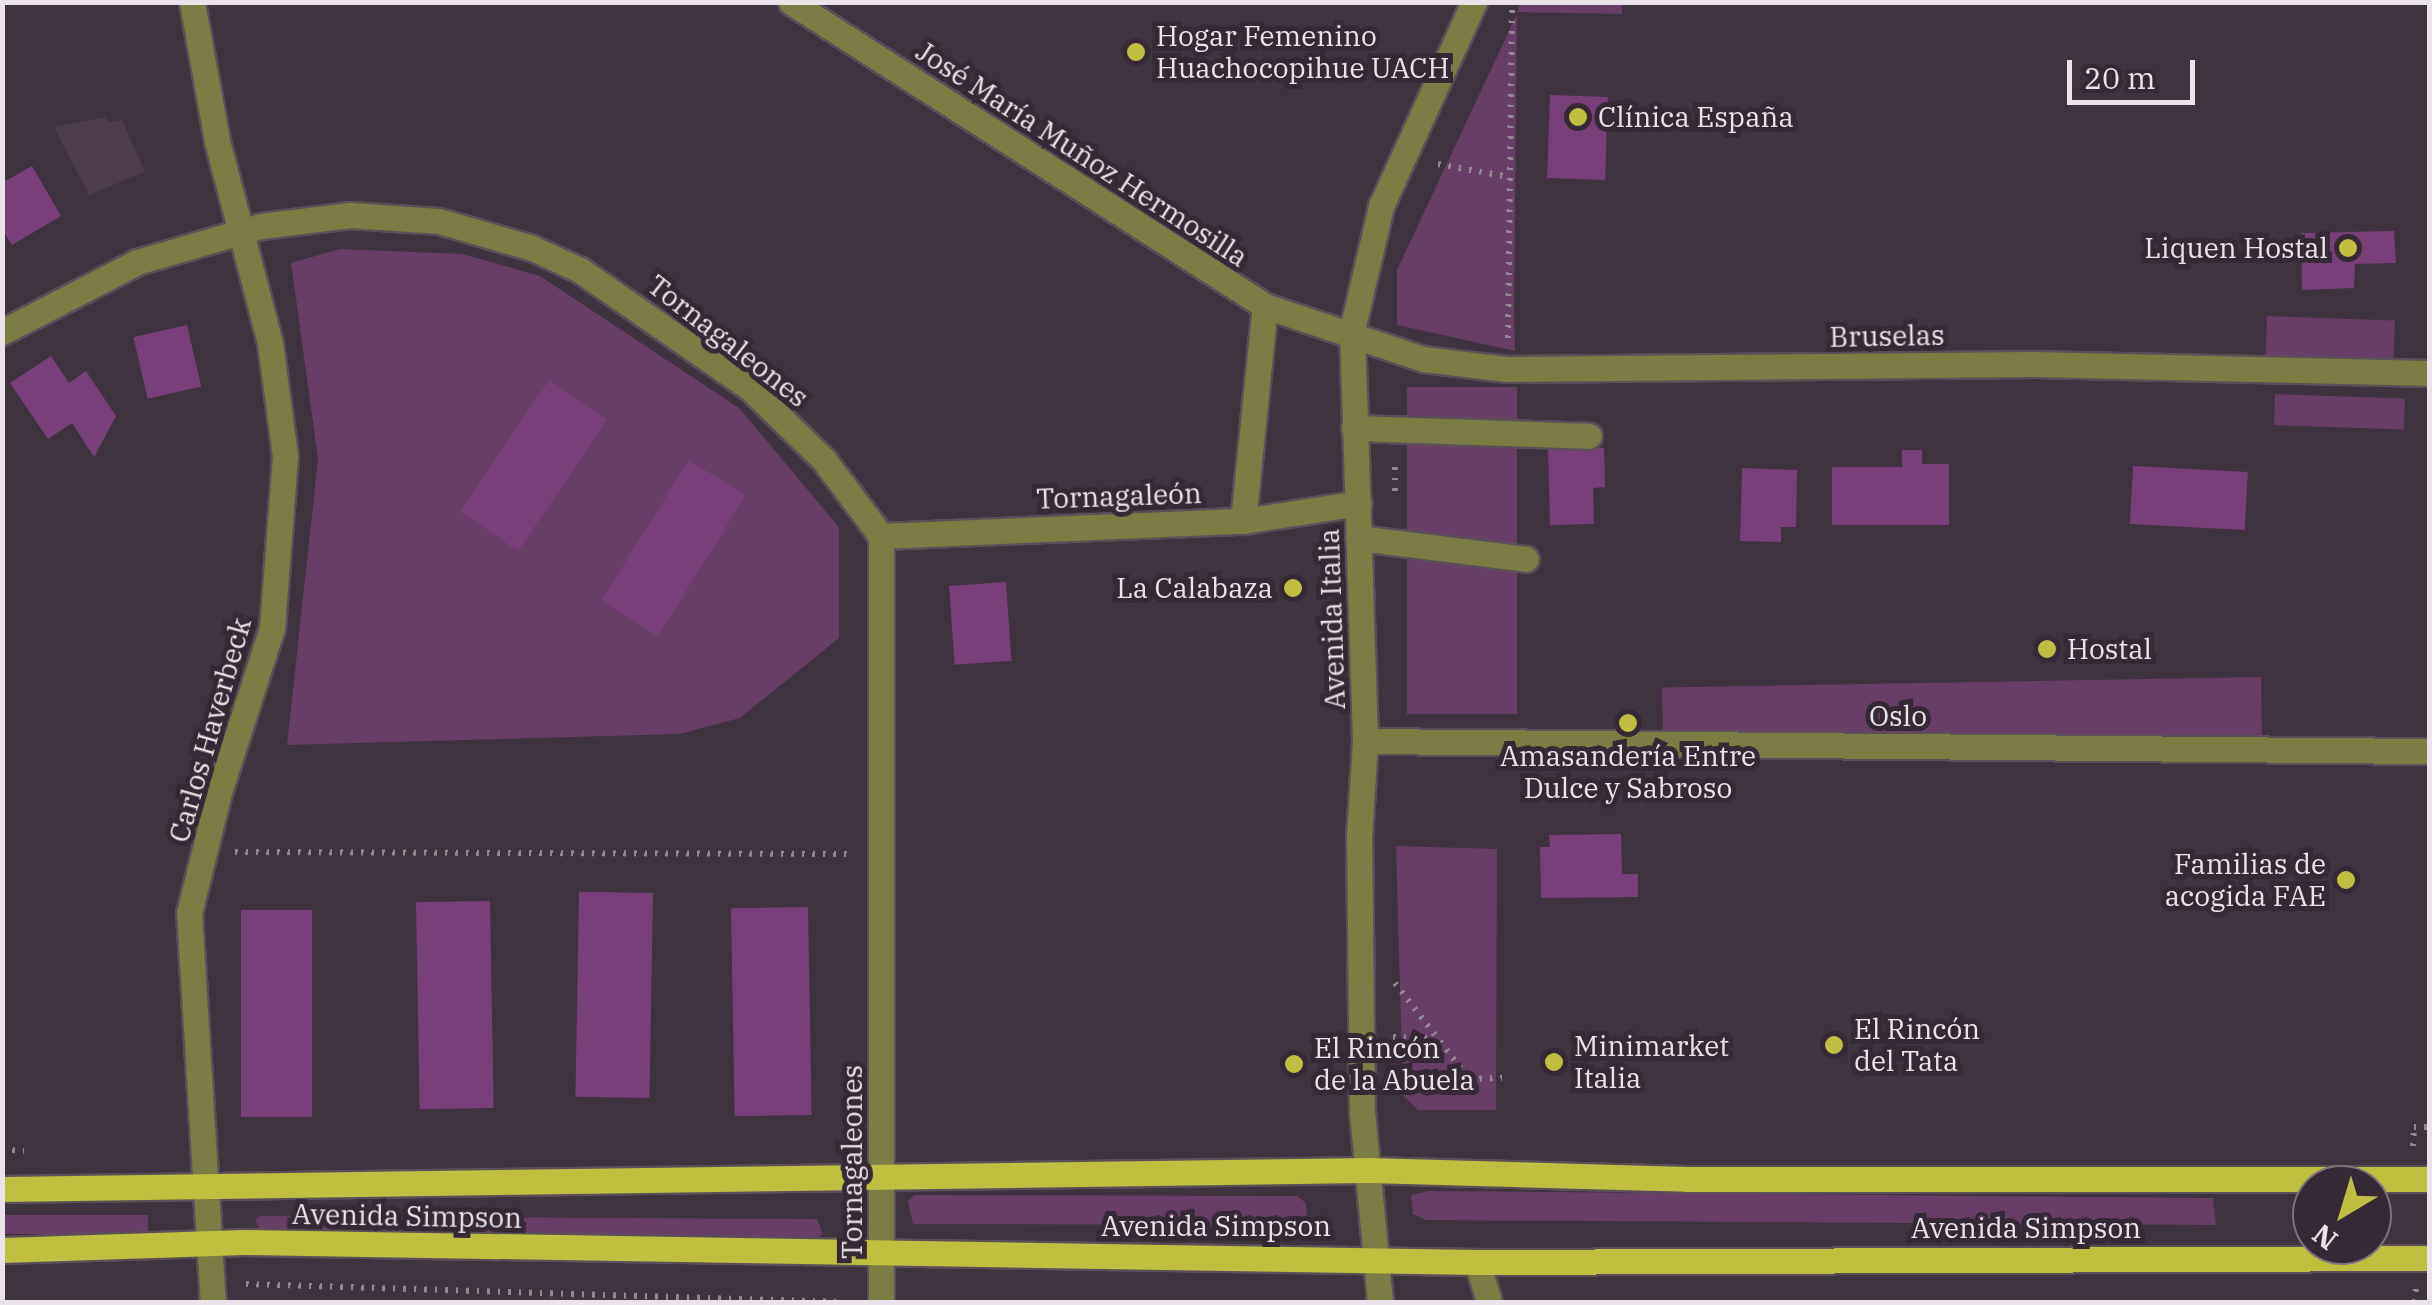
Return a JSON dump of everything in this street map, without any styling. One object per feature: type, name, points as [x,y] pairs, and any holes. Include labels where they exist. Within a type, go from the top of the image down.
[{"type":"main road","name":"Avenida Simpson","points":[[2,1189],[1369,1170],[1687,1179],[2430,1179]]},
{"type":"main road","name":"Avenida Simpson","points":[[2,1250],[209,1244],[883,1257],[1375,1258],[1477,1262],[2430,1258]]},
{"type":"street","name":"Carlos Haverbeck","points":[[192,2],[238,233],[280,399],[285,514],[272,628],[219,792],[189,912],[212,1302]]},
{"type":"street","name":"José María Muñoz Hermosilla","points":[[790,2],[1265,306],[1352,330]]},
{"type":"street","name":"Avenida Italia","points":[[1380,1302],[1362,1113],[1358,837],[1365,741],[1352,330],[1381,206],[1474,2]]},
{"type":"street","name":"Tornagaleones","points":[[2,332],[104,276],[238,233],[306,218],[395,215],[532,248],[625,298],[750,389],[824,460],[881,536],[884,854],[880,1302]]},
{"type":"street","points":[[1243,521],[1265,306]]},
{"type":"street","name":"Bruselas","points":[[1352,330],[1423,359],[1507,369],[2035,364],[2430,373]]},
{"type":"street","points":[[1354,428],[1589,436]]},
{"type":"street","name":"Tornagaleón","points":[[881,536],[1243,521],[1358,503]]},
{"type":"street","points":[[1358,538],[1526,559]]},
{"type":"street","name":"Oslo","points":[[1365,741],[2430,751]]},
{"type":"street","points":[[1477,1262],[1489,1302]]},
{"type":"path","points":[[1507,369],[1512,6]]},
{"type":"path","points":[[1438,164],[1509,176]]},
{"type":"path","points":[[206,852],[884,854]]},
{"type":"path","points":[[1388,975],[1469,1079]]},
{"type":"path","points":[[1388,1037],[1436,1038]]},
{"type":"path","points":[[1388,1076],[1502,1078]]},
{"type":"path","points":[[244,1302],[243,1284],[841,1302]]},
{"type":"shaded area","points":[[1520,3],[1622,3],[1622,14],[1517,12]]},
{"type":"shaded area","points":[[1517,14],[1515,351],[1397,325],[1397,270]]},
{"type":"shaded area","points":[[106,117],[108,122],[122,120],[145,172],[89,195],[54,127]]},
{"type":"shaded area","points":[[340,249],[463,254],[540,276],[739,408],[839,527],[839,638],[740,718],[680,734],[287,745],[318,459],[291,263]]},
{"type":"shaded area","points":[[2267,316],[2395,320],[2393,365],[2265,361]]},
{"type":"shaded area","points":[[1407,387],[1517,387],[1517,714],[1407,714]]},
{"type":"shaded area","points":[[2275,394],[2405,399],[2404,430],[2274,425]]},
{"type":"shaded area","points":[[2261,677],[2262,745],[1663,755],[1662,687]]},
{"type":"shaded area","points":[[1396,846],[1497,849],[1496,1110],[1418,1110],[1403,1096]]},
{"type":"shaded area","points":[[1429,1191],[2213,1198],[2216,1225],[1426,1220],[1413,1214],[1411,1195]]},
{"type":"shaded area","points":[[914,1195],[1297,1196],[1306,1203],[1307,1217],[1296,1225],[913,1224],[908,1201]]},
{"type":"shaded area","points":[[3,1215],[148,1215],[148,1234],[3,1234]]},
{"type":"shaded area","points":[[260,1216],[817,1219],[823,1234],[815,1239],[262,1233],[255,1220]]},
{"type":"building","name":"Clínica España","points":[[1550,95],[1608,97],[1605,180],[1547,178]]},
{"type":"building","points":[[32,166],[61,216],[12,245],[2,229],[2,183]]},
{"type":"building","name":"Liquen Hostal","points":[[2394,231],[2396,263],[2355,264],[2354,288],[2302,290],[2301,233]]},
{"type":"building","points":[[187,325],[201,386],[148,399],[133,337]]},
{"type":"building","points":[[51,356],[69,383],[86,371],[116,416],[94,457],[72,423],[48,439],[10,383]]},
{"type":"building","points":[[549,380],[607,419],[518,551],[460,512]]},
{"type":"building","points":[[1604,448],[1605,487],[1593,488],[1594,524],[1550,525],[1548,449]]},
{"type":"building","points":[[1902,450],[1922,450],[1922,464],[1949,464],[1949,525],[1832,525],[1832,467],[1902,467]]},
{"type":"building","points":[[689,460],[746,496],[658,636],[601,601]]},
{"type":"building","points":[[2133,466],[2248,472],[2245,530],[2130,524]]},
{"type":"building","points":[[1742,468],[1797,470],[1796,527],[1781,527],[1781,542],[1740,541]]},
{"type":"building","points":[[1006,582],[1012,661],[955,665],[949,586]]},
{"type":"building","points":[[1621,834],[1622,874],[1638,874],[1638,897],[1541,898],[1540,847],[1550,847],[1549,835]]},
{"type":"building","points":[[579,892],[653,893],[649,1098],[575,1097]]},
{"type":"building","points":[[490,901],[494,1108],[420,1109],[416,902]]},
{"type":"building","points":[[808,907],[812,1115],[735,1116],[731,908]]},
{"type":"building","points":[[241,910],[312,910],[312,1117],[241,1117]]},
{"type":"place","name":"Hogar Femenino Huachocopihue UACH","points":[[1136,52]]},
{"type":"place","name":"Clínica España","points":[[1578,117]]},
{"type":"place","name":"Liquen Hostal","points":[[2348,248]]},
{"type":"place","name":"La Calabaza","points":[[1293,588]]},
{"type":"place","name":"Hostal","points":[[2047,649]]},
{"type":"place","name":"Amasandería Entre Dulce y Sabroso","points":[[1628,723]]},
{"type":"place","name":"Familias de acogida FAE","points":[[2346,880]]},
{"type":"place","name":"El Rincón del Tata","points":[[1834,1045]]},
{"type":"place","name":"Minimarket Italia","points":[[1554,1062]]},
{"type":"place","name":"El Rincón de la Abuela","points":[[1294,1064]]}]
